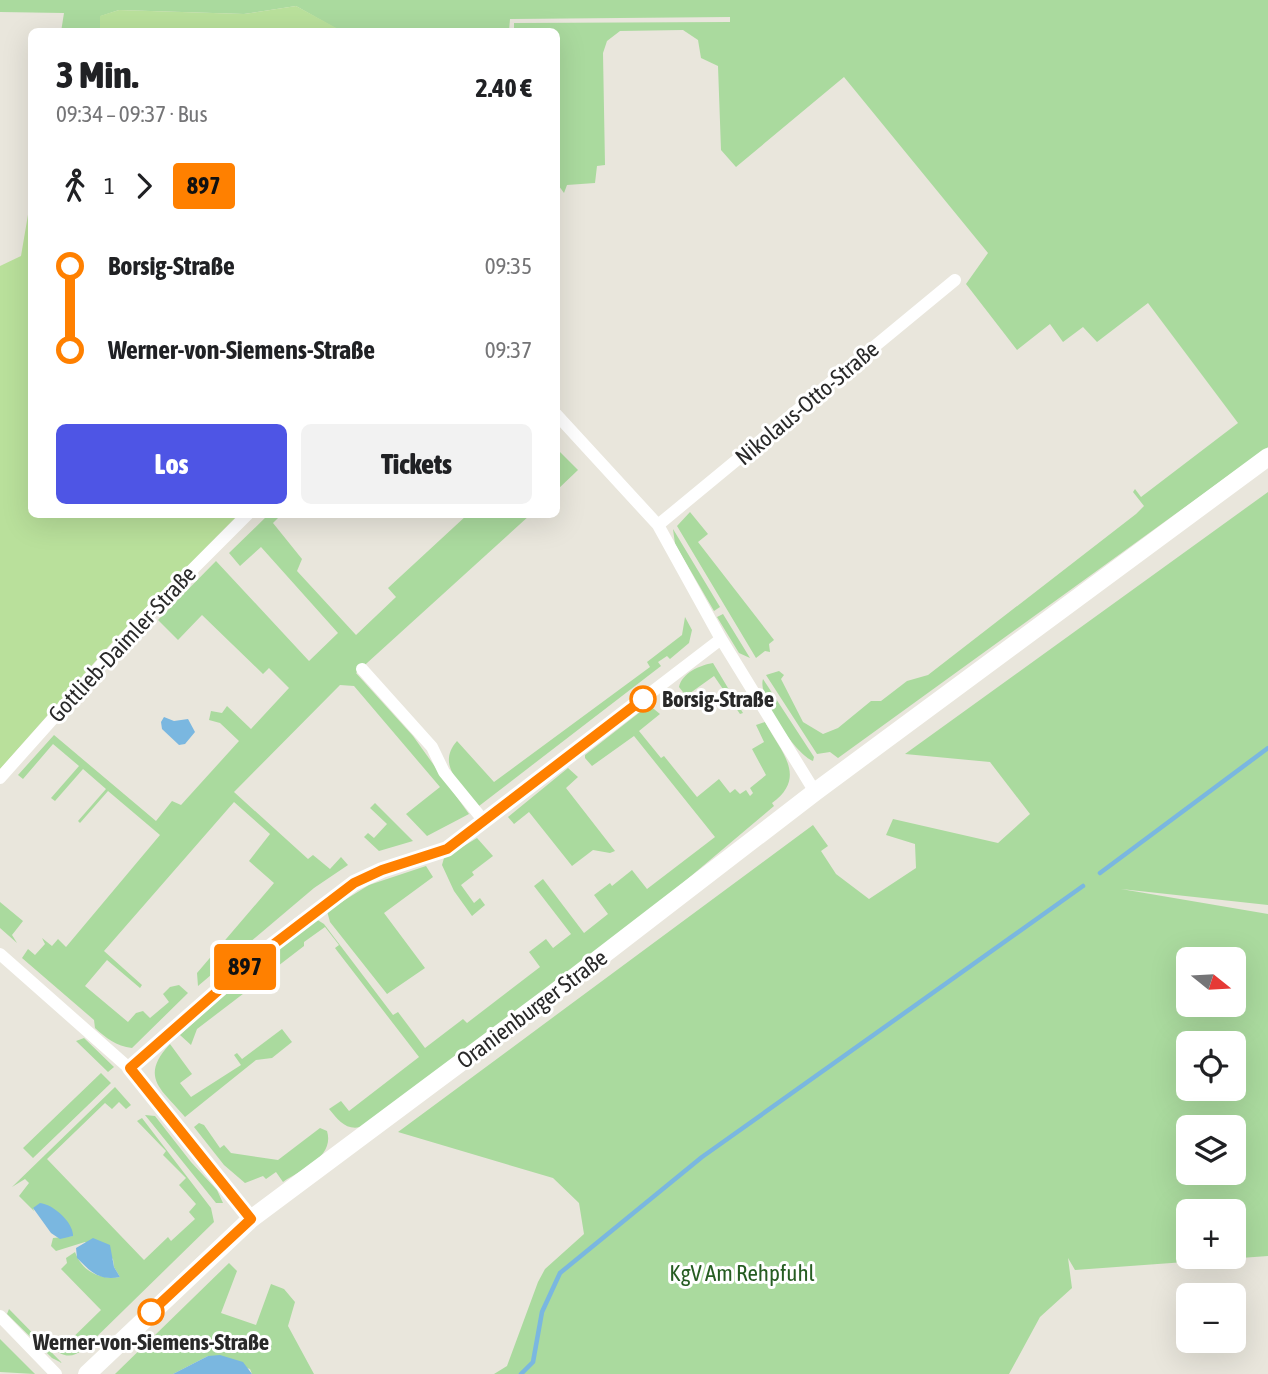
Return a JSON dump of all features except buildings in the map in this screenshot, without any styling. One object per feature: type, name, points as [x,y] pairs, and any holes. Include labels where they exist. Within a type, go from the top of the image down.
[{"type":"main road","name":"Oranienburger Straße","points":[[87,1374],[251,1219],[550,996],[991,660],[1268,457]]},
{"type":"street","name":"Nikolaus-Otto-Straße","points":[[658,525],[955,280]]},
{"type":"street","points":[[560,418],[658,525],[721,639],[815,792]]},
{"type":"street","name":"Gottlieb-Daimler-Straße","points":[[0,778],[134,628],[244,518]]},
{"type":"street","points":[[130,1068],[253,960],[354,883],[382,870],[447,849],[721,639]]},
{"type":"street","points":[[362,669],[432,747],[444,772],[484,821]]},
{"type":"street","points":[[0,954],[130,1068],[251,1219]]},
{"type":"street","points":[[0,1316],[56,1374]]},
{"type":"green space","points":[[0,0],[1268,0],[1268,447],[838,758],[830,752],[817,754],[766,675],[779,671],[784,675],[781,679],[803,722],[823,734],[838,728],[871,701],[881,701],[907,681],[928,675],[1136,514],[1144,506],[1133,492],[1135,489],[1141,497],[1238,423],[1148,303],[1097,342],[1083,327],[1063,342],[1050,324],[1017,350],[966,284],[988,253],[844,77],[736,167],[721,150],[718,66],[701,58],[698,40],[683,30],[620,31],[607,41],[603,53],[605,165],[597,166],[595,183],[567,185],[564,193],[560,188],[560,28],[514,28],[514,23],[730,22],[730,17],[510,19],[509,28],[335,28],[296,6],[244,14],[119,10],[101,16],[100,28],[62,28],[64,13],[0,12]]},
{"type":"green space","points":[[296,6],[336,28],[100,28],[100,16],[119,10],[244,14]]},
{"type":"green space","points":[[28,215],[28,518],[235,518],[116,638],[0,769],[0,266],[21,256]]},
{"type":"green space","points":[[560,452],[578,470],[560,487]]},
{"type":"green space","name":"KgV Am Rehpfuhl","points":[[1268,492],[1268,905],[1121,889],[1268,914],[1268,1256],[1246,1258],[1246,1199],[1176,1199],[1176,1263],[1075,1270],[1068,1258],[1072,1288],[1040,1317],[1009,1374],[494,1374],[507,1366],[545,1269],[584,1234],[579,1203],[553,1178],[398,1132],[813,825],[828,846],[821,851],[836,874],[869,899],[916,868],[915,844],[886,835],[893,819],[998,843],[1030,814],[990,762],[905,754]]},
{"type":"green space","points":[[690,512],[708,534],[698,542],[774,640],[769,644],[770,652],[765,651],[756,658],[677,526]]},
{"type":"green space","points":[[265,518],[278,518],[273,523],[302,559],[297,571],[356,635],[396,597],[388,588],[464,518],[527,518],[356,673],[413,736],[469,814],[427,836],[406,814],[440,787],[354,686],[340,685],[234,792],[308,859],[313,855],[330,869],[341,857],[348,865],[314,888],[198,986],[197,973],[274,883],[249,861],[270,834],[234,802],[104,951],[142,985],[140,988],[107,960],[85,986],[128,1022],[136,1013],[143,1011],[150,1018],[169,1002],[163,994],[170,987],[179,985],[188,993],[132,1048],[126,1047],[99,1032],[95,1028],[94,1020],[22,958],[28,949],[35,955],[45,944],[42,938],[52,946],[58,939],[66,947],[160,835],[108,791],[80,823],[78,821],[106,789],[83,769],[55,801],[51,798],[79,766],[53,744],[23,779],[18,775],[54,735],[156,821],[172,801],[181,805],[239,741],[220,723],[209,720],[211,711],[222,713],[227,706],[251,729],[289,688],[269,668],[263,674],[202,615],[178,640],[158,620],[216,561],[309,661],[338,633],[261,547],[240,566],[229,553]]},
{"type":"green space","points":[[673,529],[720,607],[714,611],[675,544]]},
{"type":"green space","points":[[723,614],[750,658],[739,653],[717,617]]},
{"type":"green space","points":[[685,617],[692,630],[689,643],[670,659],[667,656],[658,662],[661,666],[479,806],[459,783],[450,767],[449,759],[457,741],[494,782],[650,667],[647,662],[682,635]]},
{"type":"green space","points":[[713,663],[743,713],[740,714],[714,676],[686,696],[679,687],[692,670]]},
{"type":"green space","points":[[763,679],[814,757],[813,761],[797,748],[779,724],[766,699]]},
{"type":"green space","points":[[649,705],[660,714],[639,731],[661,758],[664,756],[697,797],[719,779],[730,793],[735,789],[740,794],[746,790],[750,796],[753,793],[750,788],[766,775],[752,749],[764,742],[756,725],[765,722],[784,754],[790,774],[783,793],[772,803],[774,806],[646,914],[364,1126],[353,1128],[344,1124],[329,1109],[341,1101],[349,1111],[419,1057],[335,948],[339,945],[325,927],[278,966],[276,964],[269,969],[264,960],[316,919],[324,924],[393,1015],[398,1012],[425,1048],[463,1019],[467,1023],[540,967],[529,952],[546,939],[553,948],[571,934],[534,886],[543,879],[584,933],[608,914],[594,895],[610,883],[612,886],[632,870],[647,889],[715,837],[634,736],[592,766],[585,758],[585,755]]},
{"type":"green space","points":[[568,768],[578,777],[566,788],[615,851],[610,853],[593,850],[572,866],[529,812],[514,824],[508,817]]},
{"type":"green space","points":[[375,803],[413,841],[379,851],[364,837],[368,833],[374,838],[387,824],[370,808]]},
{"type":"green space","points":[[477,838],[493,856],[472,872],[474,875],[461,885],[474,903],[480,898],[485,905],[472,916],[454,891],[442,865],[444,858]]},
{"type":"green space","points":[[426,866],[433,877],[384,913],[425,968],[387,994],[330,922],[327,911],[369,885]]},
{"type":"green space","points":[[0,902],[23,921],[12,935],[17,943],[0,928]]},
{"type":"green space","points":[[252,970],[260,981],[197,1029],[191,1045],[180,1035]]},
{"type":"green space","points":[[282,1029],[292,1042],[272,1058],[256,1060],[185,1117],[157,1083],[156,1066],[170,1044],[192,1074],[180,1083],[191,1097],[241,1065],[234,1055],[237,1053],[242,1059]]},
{"type":"green space","points":[[84,1038],[114,1067],[108,1072],[76,1041]]},
{"type":"green space","points":[[101,1073],[111,1083],[33,1158],[23,1148]]},
{"type":"green space","points":[[115,1087],[131,1105],[126,1109],[119,1102],[112,1109],[105,1103],[47,1159],[144,1260],[168,1237],[171,1241],[195,1219],[189,1212],[196,1204],[179,1185],[186,1178],[163,1155],[166,1151],[137,1121],[142,1118],[211,1208],[214,1222],[83,1350],[68,1356],[58,1352],[101,1310],[61,1269],[67,1263],[66,1258],[75,1252],[82,1265],[93,1273],[120,1277],[113,1259],[85,1242],[56,1251],[51,1246],[53,1238],[73,1236],[33,1208],[34,1211],[19,1196],[29,1183],[25,1179],[12,1187]]},
{"type":"green space","points":[[145,1115],[155,1116],[217,1190],[223,1203],[216,1203]]},
{"type":"green space","points":[[199,1123],[204,1125],[220,1148],[224,1145],[231,1153],[278,1160],[320,1128],[327,1131],[328,1140],[326,1148],[315,1162],[283,1182],[276,1172],[266,1179],[263,1176],[245,1183],[224,1165],[194,1127]]},
{"type":"green space","points":[[229,1263],[237,1271],[221,1313],[256,1325],[271,1284],[284,1289],[295,1302],[288,1326],[314,1374],[252,1374],[250,1369],[208,1356],[173,1374],[115,1374]]},
{"type":"green space","points":[[9,1309],[62,1363],[52,1358],[7,1314]]},
{"type":"green space","points":[[0,1339],[35,1374],[0,1372]]},
{"type":"water","points":[[164,717],[174,721],[188,719],[195,732],[185,744],[179,745],[162,729],[161,722]]},
{"type":"water","points":[[40,1203],[62,1215],[73,1236],[60,1239],[51,1233],[33,1208]]},
{"type":"water","points":[[93,1238],[110,1245],[114,1267],[120,1277],[106,1278],[96,1274],[77,1258],[76,1248]]},
{"type":"water","points":[[220,1355],[243,1362],[252,1374],[173,1374],[208,1356]]},
{"type":"waterway","points":[[1100,873],[1268,748]]},
{"type":"waterway","points":[[521,1374],[533,1362],[542,1312],[560,1273],[702,1157],[1083,886]]},
{"type":"bus line","name":"897","points":[[151,1312],[251,1219],[130,1068],[253,960],[354,883],[382,870],[447,849],[643,699]]},
{"type":"place","name":"Borsig-Straße","points":[[643,699]]},
{"type":"place","name":"Werner-von-Siemens-Straße","points":[[151,1312]]}]
